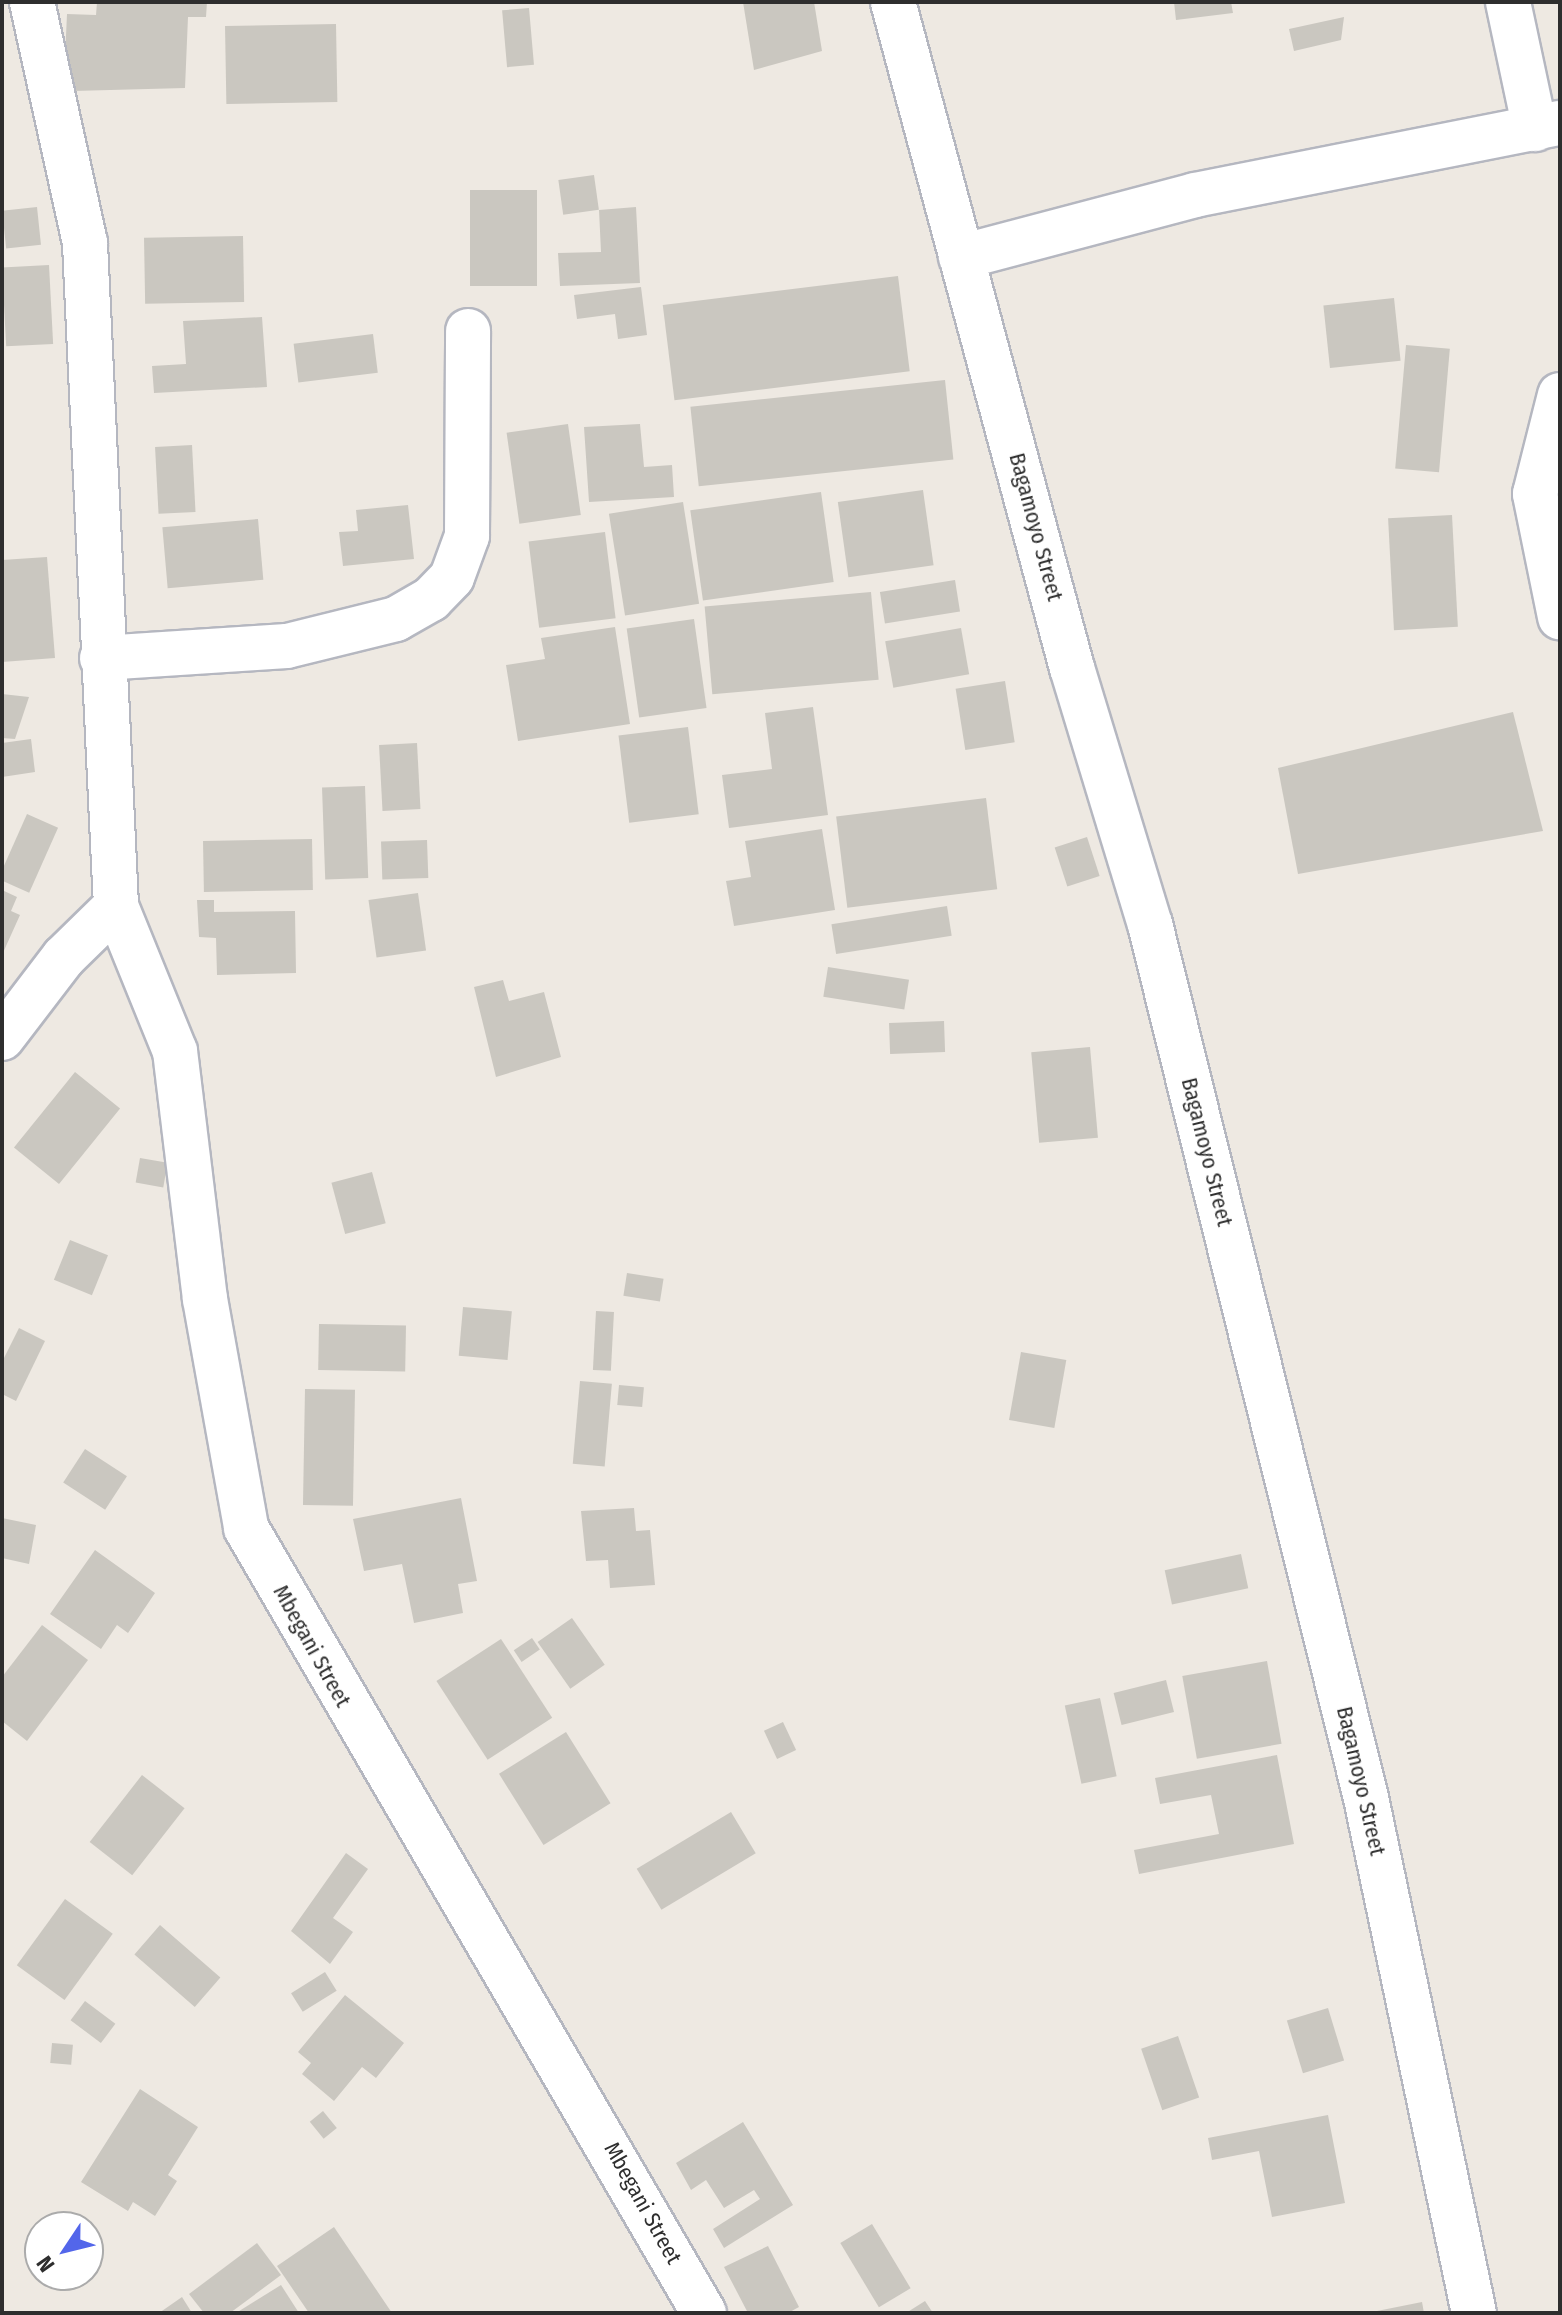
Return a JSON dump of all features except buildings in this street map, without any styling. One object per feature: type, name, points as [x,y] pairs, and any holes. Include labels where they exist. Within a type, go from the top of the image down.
[{"type":"street","name":"Mbegani Street","points":[[32,2],[85,243],[102,658],[116,906],[175,1051],[205,1299],[246,1528],[704,2313]]},
{"type":"street","name":"Bagamoyo Street","points":[[893,2],[1072,668],[1150,924],[1366,1798],[1474,2313]]},
{"type":"street","points":[[961,257],[1195,195],[1548,126],[1508,2]]},
{"type":"street","points":[[102,658],[287,646],[396,619],[431,599],[452,577],[467,536],[468,331]]},
{"type":"street","points":[[1560,395],[1535,494],[1560,617]]},
{"type":"street","points":[[2,1038],[64,957],[116,906]]}]
